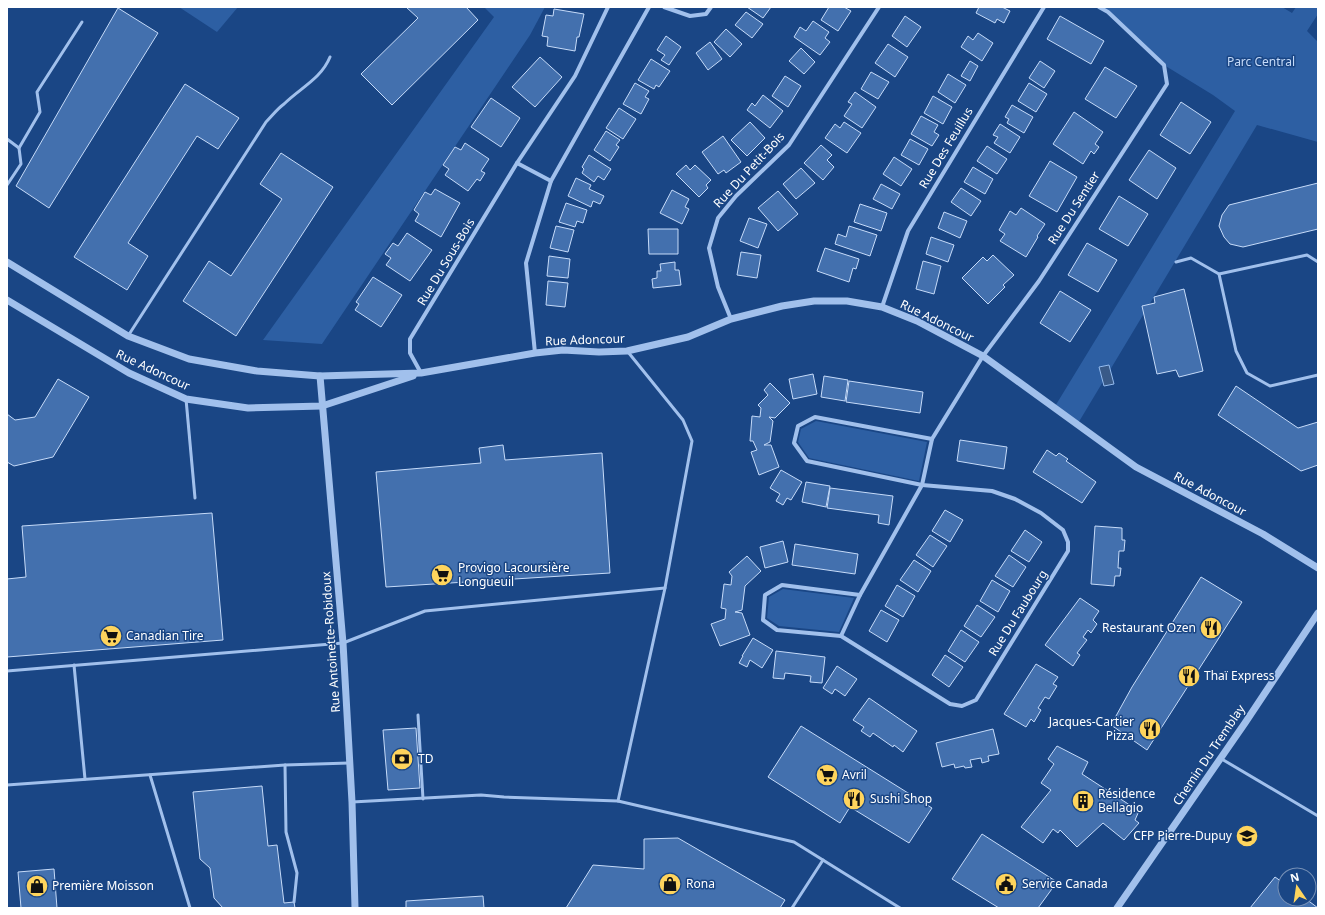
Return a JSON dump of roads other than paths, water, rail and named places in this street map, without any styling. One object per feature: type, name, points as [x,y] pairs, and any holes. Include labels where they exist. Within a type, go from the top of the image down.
[{"type":"street","name":"Rue Du Sous-Bois","points":[[421,373],[410,353],[410,339],[518,163],[575,76],[608,7]]},
{"type":"street","points":[[535,353],[526,263],[551,181],[649,7]]},
{"type":"street","points":[[664,7],[690,16],[706,14],[711,7]]},
{"type":"street","name":"Rue Du Petit-Bois","points":[[732,319],[718,286],[709,248],[718,218],[736,196],[789,145],[879,7]]},
{"type":"street","name":"Rue Des Feuillus","points":[[882,307],[908,231],[1044,7]]},
{"type":"street","name":"Rue Du Sentier","points":[[983,356],[1039,281],[1167,84],[1164,65],[1108,12],[1099,7]]},
{"type":"street","points":[[518,163],[551,181]]},
{"type":"street","name":"Rue Adoncour","points":[[7,262],[128,336],[189,360],[257,371],[320,376],[421,373],[535,353],[563,350],[599,352],[627,351],[688,337],[732,319],[782,306],[814,301],[847,301],[882,307],[917,321],[983,356],[1136,467],[1263,534],[1318,568]]},
{"type":"street","name":"Rue Adoncour","points":[[7,300],[129,373],[186,399],[248,408],[322,406],[421,373]]},
{"type":"street","points":[[841,636],[860,595],[922,485],[932,439],[983,356]]},
{"type":"street","name":"Rue Antoinette-Robidoux","points":[[320,376],[344,643],[352,802],[355,908]]},
{"type":"street","name":"Rue Du Faubourg","points":[[860,595],[782,585],[766,595],[763,620],[777,630],[841,636],[950,704],[962,706],[976,700],[1068,551],[1068,542],[1063,530],[1041,513],[1015,499],[992,491],[922,485],[807,461],[794,443],[798,426],[815,417],[932,439]]},
{"type":"street","name":"Chemin Du Tremblay","points":[[1118,908],[1318,614]]},
{"type":"lane","points":[[7,185],[21,164],[19,148],[40,112],[37,92],[82,22]]},
{"type":"lane","points":[[128,336],[266,122],[284,103],[312,82],[326,67],[330,57]]},
{"type":"lane","points":[[7,139],[19,148]]},
{"type":"lane","points":[[1176,262],[1191,258],[1219,274],[1307,255],[1318,262]]},
{"type":"lane","points":[[1219,274],[1236,351],[1247,373],[1270,386],[1318,375]]},
{"type":"lane","points":[[618,801],[664,588],[692,441],[683,420],[627,351]]},
{"type":"lane","points":[[186,399],[194,498]]},
{"type":"lane","points":[[7,671],[344,643],[425,610],[664,588]]},
{"type":"lane","points":[[74,665],[85,779]]},
{"type":"lane","points":[[418,715],[423,799]]},
{"type":"lane","points":[[1220,758],[1318,816]]},
{"type":"lane","points":[[7,785],[285,765],[350,763]]},
{"type":"lane","points":[[285,765],[286,832],[297,873],[294,902]]},
{"type":"lane","points":[[150,775],[190,908]]},
{"type":"lane","points":[[352,802],[481,795],[618,801],[794,842],[900,908]]},
{"type":"lane","points":[[792,908],[823,860]]},
{"type":"place","name":"Provigo Lacoursière Longueuil","points":[[442,575]]},
{"type":"place","name":"Restaurant Ozen","points":[[1211,628]]},
{"type":"place","name":"Canadian Tire","points":[[111,636]]},
{"type":"place","name":"Thaï Express","points":[[1189,676]]},
{"type":"place","name":"Jacques-Cartier Pizza","points":[[1150,729]]},
{"type":"place","name":"TD","points":[[402,759]]},
{"type":"place","name":"Avril","points":[[827,775]]},
{"type":"place","name":"Sushi Shop","points":[[854,799]]},
{"type":"place","name":"Résidence Bellagio","points":[[1083,801]]},
{"type":"place","name":"CFP Pierre-Dupuy","points":[[1247,836]]},
{"type":"place","name":"Rona","points":[[670,884]]},
{"type":"place","name":"Service Canada","points":[[1006,884]]},
{"type":"place","name":"Première Moisson","points":[[37,886]]},
{"type":"park label","name":"Parc Central","points":[[1261,62]]}]
